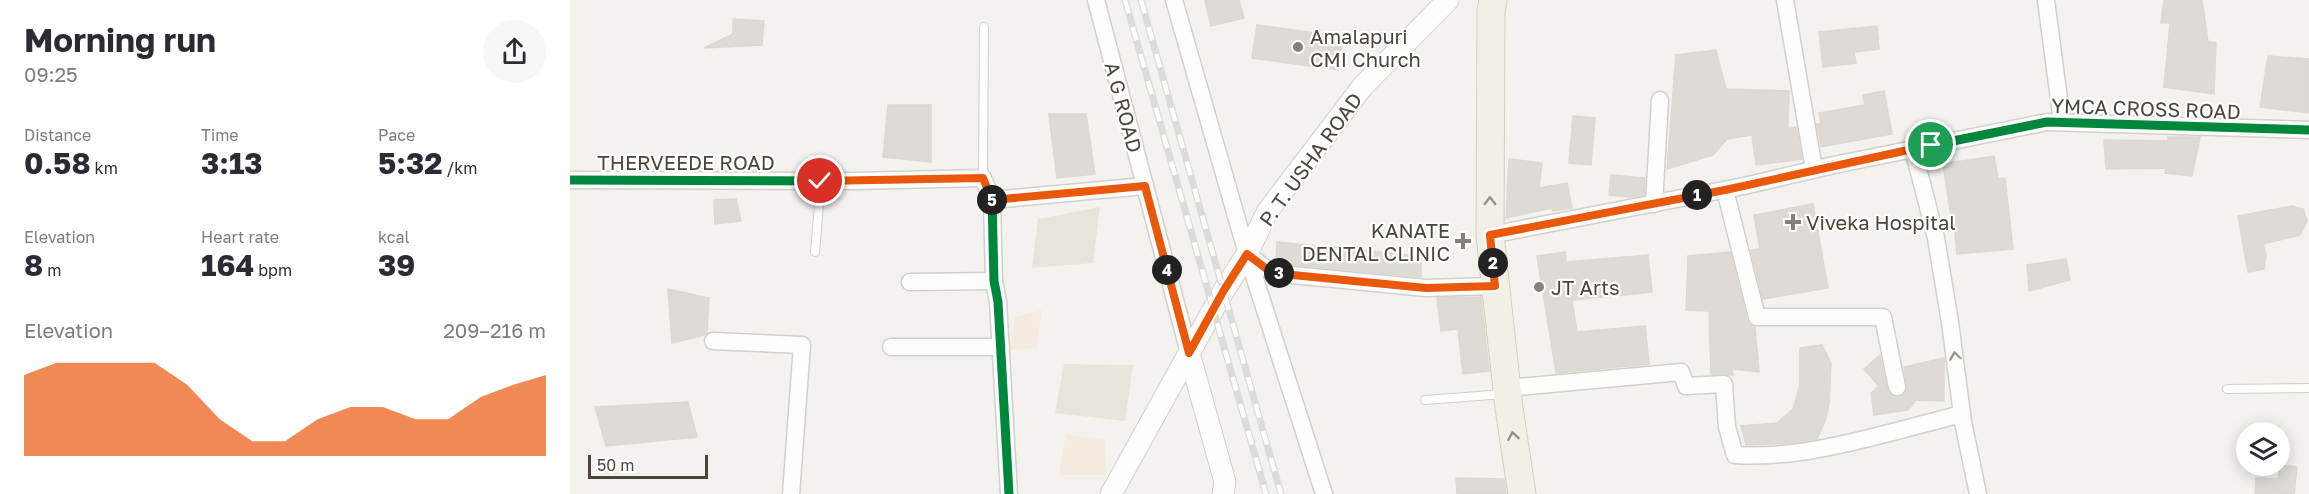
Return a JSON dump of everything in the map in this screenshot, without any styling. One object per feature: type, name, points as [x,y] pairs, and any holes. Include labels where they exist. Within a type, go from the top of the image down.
[{"type":"main road","points":[[1493,0],[1491,11],[1490,235],[1507,391],[1522,494]]},
{"type":"street","name":"A G ROAD","points":[[1096,0],[1189,353]]},
{"type":"street","points":[[1174,0],[1247,254],[1324,494]]},
{"type":"street","name":"P. T. USHA ROAD","points":[[1111,494],[1224,290],[1247,254],[1268,212],[1363,86],[1448,0]]},
{"type":"street","points":[[1785,0],[1815,169]]},
{"type":"street","points":[[2046,0],[2062,122]]},
{"type":"street","points":[[1654,204],[1660,100]]},
{"type":"street","name":"YMCA CROSS ROAD","points":[[1490,235],[1725,190],[1815,169],[2047,122],[2309,130]]},
{"type":"street","points":[[1913,149],[1936,238],[1962,414],[1978,494]]},
{"type":"street","points":[[983,178],[992,200],[994,280],[998,302],[1009,494]]},
{"type":"street","name":"THERVEEDE ROAD","points":[[570,180],[820,181],[983,178]]},
{"type":"street","points":[[992,200],[1145,186]]},
{"type":"street","points":[[1725,190],[1757,317],[1883,317],[1897,387]]},
{"type":"street","points":[[1247,254],[1272,273],[1426,288],[1495,286]]},
{"type":"street","points":[[910,282],[994,280]]},
{"type":"street","points":[[713,340],[802,345],[791,494]]},
{"type":"street","points":[[891,347],[1001,347]]},
{"type":"street","points":[[1189,353],[1226,490]]},
{"type":"street","points":[[1507,391],[1681,372],[1686,386],[1724,384],[1727,427],[1735,455],[1761,457],[1838,444],[1962,414]]},
{"type":"lane","points":[[983,178],[984,27]]},
{"type":"lane","points":[[815,252],[820,181]]},
{"type":"lane","points":[[2228,389],[2309,388]]},
{"type":"lane","points":[[1425,400],[1507,391]]},
{"type":"shaded area","points":[[1100,207],[1093,263],[1032,268],[1038,219]]},
{"type":"shaded area","points":[[1042,310],[1037,348],[1010,350],[1014,317]]},
{"type":"shaded area","points":[[1064,364],[1133,365],[1125,421],[1055,413]]},
{"type":"shaded area","points":[[1066,434],[1105,440],[1106,475],[1059,475]]},
{"type":"building","points":[[1205,0],[1239,0],[1244,18],[1211,26]]},
{"type":"building","points":[[2164,0],[2202,0],[2208,42],[2216,43],[2214,94],[2164,87],[2170,23],[2161,23]]},
{"type":"building","points":[[733,19],[764,21],[762,45],[704,48],[733,34]]},
{"type":"building","name":"Amalapuri CMI Church","points":[[1257,25],[1343,37],[1338,70],[1252,58]]},
{"type":"building","points":[[1877,26],[1879,49],[1854,52],[1856,63],[1823,67],[1819,32]]},
{"type":"building","points":[[1716,50],[1726,89],[1789,91],[1788,129],[1796,127],[1802,159],[1756,165],[1752,135],[1727,139],[1713,155],[1667,169],[1676,55]]},
{"type":"building","points":[[2268,56],[2309,59],[2309,113],[2260,107]]},
{"type":"building","points":[[1884,91],[1892,134],[1821,147],[1817,124],[1821,124],[1819,113],[1865,105],[1863,95]]},
{"type":"building","points":[[888,105],[931,105],[931,162],[883,157]]},
{"type":"building","points":[[1049,114],[1086,114],[1095,174],[1057,178]]},
{"type":"building","points":[[1573,116],[1595,118],[1591,165],[1569,163]]},
{"type":"building","points":[[2168,137],[2200,137],[2192,176],[2165,173],[2166,168],[2106,169],[2104,140],[2168,141]]},
{"type":"building","points":[[1994,156],[1998,179],[2005,178],[2013,249],[1957,254],[1943,164]]},
{"type":"building","points":[[1509,159],[1542,163],[1539,188],[1567,183],[1572,208],[1553,211],[1552,208],[1506,218]]},
{"type":"building","points":[[1611,175],[1645,178],[1644,195],[1630,197],[1609,195]]},
{"type":"building","points":[[736,199],[741,221],[715,224],[714,200]]},
{"type":"building","points":[[1813,204],[1828,288],[1763,299],[1751,250],[1760,249],[1754,215]]},
{"type":"building","points":[[2292,206],[2303,209],[2307,221],[2300,235],[2263,244],[2266,256],[2264,269],[2248,272],[2238,216]]},
{"type":"building","points":[[1277,242],[1421,256],[1421,277],[1276,263]]},
{"type":"building","points":[[1565,252],[1566,262],[1648,255],[1652,292],[1572,300],[1577,332],[1645,326],[1649,364],[1556,373],[1537,256]]},
{"type":"building","points":[[1730,252],[1747,320],[1755,327],[1759,372],[1732,369],[1733,375],[1711,374],[1709,311],[1686,310],[1688,256]]},
{"type":"building","points":[[2066,259],[2070,280],[2029,291],[2027,265]]},
{"type":"building","points":[[668,289],[709,298],[707,333],[672,343]]},
{"type":"building","points":[[1481,297],[1489,371],[1463,374],[1458,329],[1441,331],[1437,298]]},
{"type":"building","points":[[1822,345],[1831,363],[1829,403],[1826,419],[1817,439],[1746,445],[1741,426],[1777,423],[1793,409],[1800,385],[1800,348]]},
{"type":"building","points":[[1880,355],[1887,390],[1898,397],[1907,390],[1904,367],[1944,358],[1944,401],[1916,400],[1908,410],[1874,415],[1871,393],[1879,386],[1864,369]]},
{"type":"building","points":[[688,402],[697,437],[606,446],[595,407]]},
{"type":"building","points":[[2290,466],[2297,467],[2294,494],[2255,494],[2256,478],[2278,479],[2278,476],[2290,476]]},
{"type":"building","points":[[1456,478],[1504,479],[1506,494],[1457,494]]},
{"type":"railway","points":[[1125,0],[1266,494]]},
{"type":"railway","points":[[1141,0],[1281,494]]},
{"type":"cycle path","points":[[1490,235],[1744,186],[1834,165],[2047,122],[2309,130]]},
{"type":"cycle path","points":[[570,180],[856,181],[983,178],[992,200],[994,281],[998,302],[1009,494]]},
{"type":"place","name":"Amalapuri CMI Church","points":[[1298,47]]},
{"type":"place","name":"Viveka Hospital","points":[[1793,222]]},
{"type":"place","name":"KANATE DENTAL CLINIC","points":[[1463,241]]},
{"type":"place","name":"JT Arts","points":[[1539,287]]},
{"type":"route","points":[[820,181],[983,178],[992,200],[1145,186],[1189,353],[1247,254],[1272,273],[1426,288],[1495,286],[1490,235],[1725,190],[1931,145]]}]
